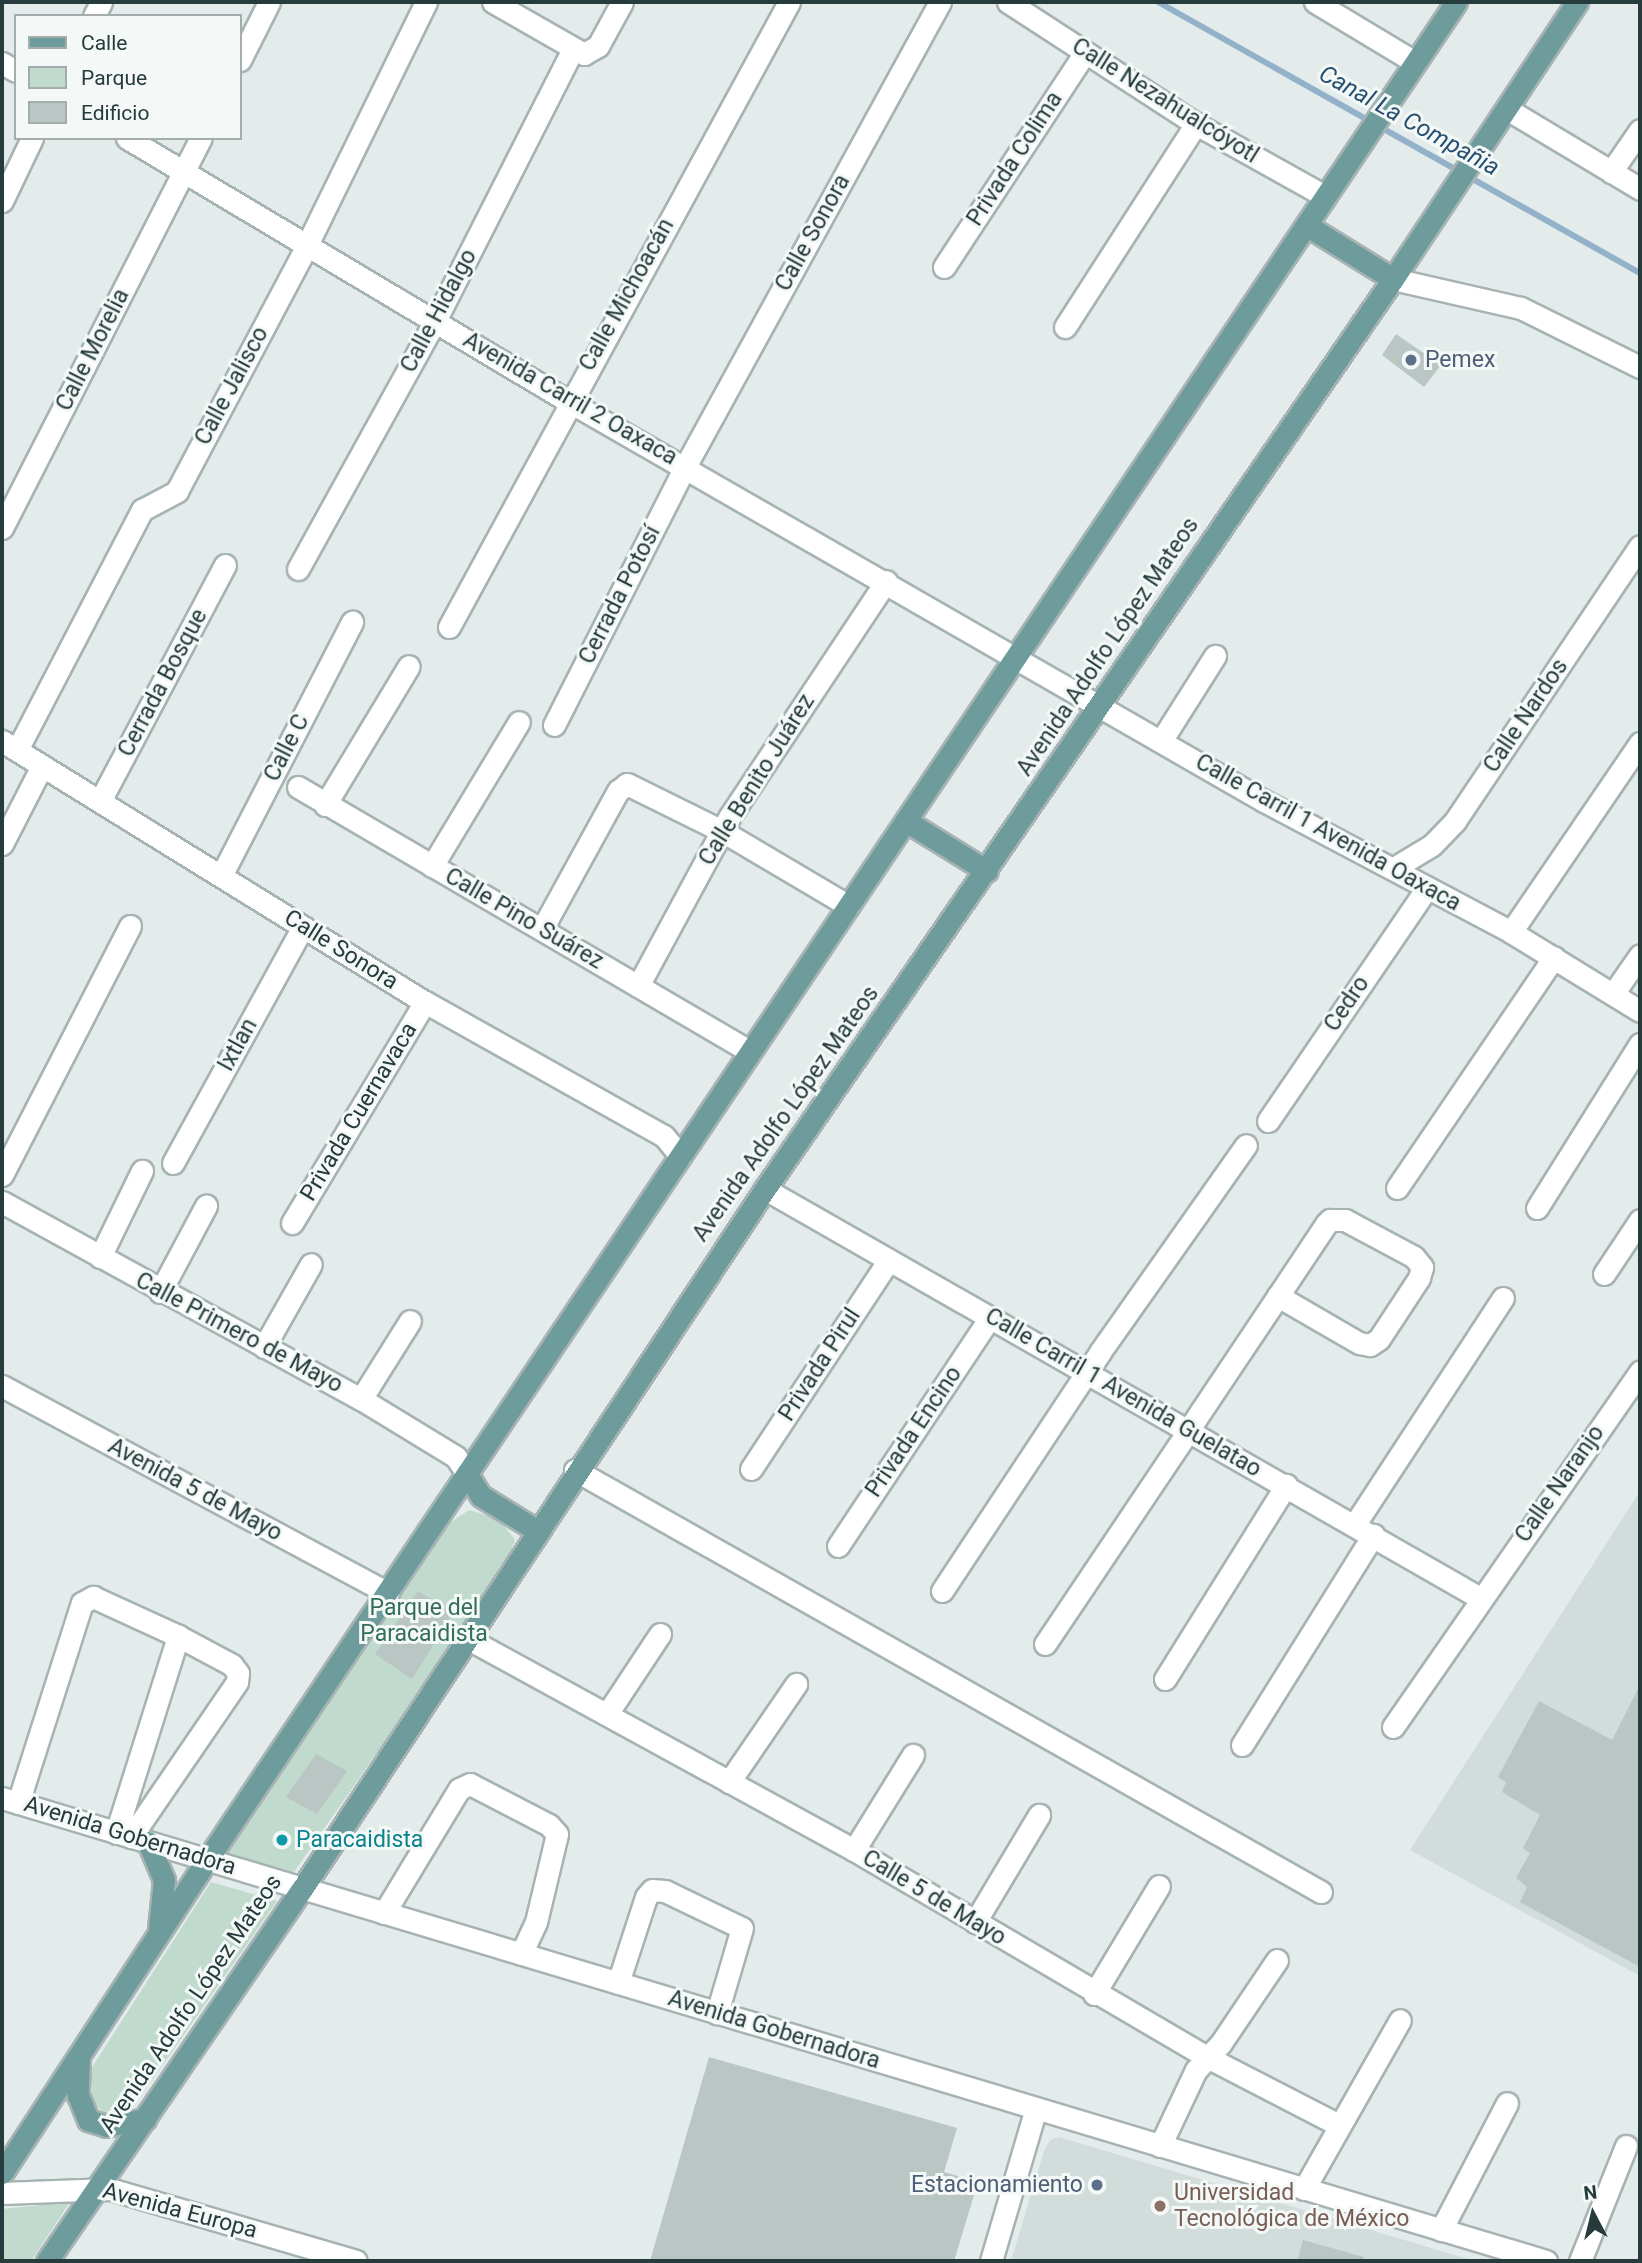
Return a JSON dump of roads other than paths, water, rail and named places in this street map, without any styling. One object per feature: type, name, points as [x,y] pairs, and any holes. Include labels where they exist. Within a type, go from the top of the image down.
[{"type":"main road","points":[[2,2173],[156,1942],[207,1860],[1456,2]]},
{"type":"main road","name":"Avenida Adolfo López Mateos","points":[[47,2261],[302,1889],[575,1470],[765,1189],[1393,279],[1577,2]]},
{"type":"main road","points":[[1306,225],[1393,279]]},
{"type":"main road","points":[[906,821],[987,871]]},
{"type":"main road","points":[[467,1474],[481,1496],[536,1530]]},
{"type":"main road","points":[[132,1838],[164,1880],[156,1942]]},
{"type":"main road","points":[[79,2055],[78,2095],[88,2120],[106,2126],[145,2119]]},
{"type":"street","points":[[242,57],[269,2]]},
{"type":"street","name":"Calle Jalisco","points":[[9,745],[142,510],[177,491],[307,245],[426,2]]},
{"type":"street","name":"Calle Hidalgo","points":[[298,569],[581,51],[598,46],[622,2]]},
{"type":"street","name":"Calle Michoacán","points":[[449,627],[568,401],[789,2]]},
{"type":"street","name":"Calle Sonora","points":[[686,465],[940,2]]},
{"type":"street","name":"Calle Nezahualcóyotl","points":[[1008,2],[1196,124],[1329,189]]},
{"type":"street","points":[[1315,2],[1409,70]]},
{"type":"street","points":[[501,4],[581,51]]},
{"type":"street","name":"Privada Colima","points":[[944,267],[1086,52]]},
{"type":"street","points":[[1507,108],[1640,189]]},
{"type":"street","points":[[1065,327],[1196,124]]},
{"type":"street","points":[[1611,172],[1640,130]]},
{"type":"street","points":[[2,201],[31,140]]},
{"type":"street","name":"Avenida Carril 2 Oaxaca","points":[[130,140],[568,401],[686,465],[1015,655]]},
{"type":"street","name":"Calle Morelia","points":[[2,528],[200,140]]},
{"type":"street","points":[[1393,279],[1521,308],[1640,367]]},
{"type":"street","name":"Cerrada Potosí","points":[[554,725],[686,465]]},
{"type":"street","name":"Calle Nardos","points":[[1394,868],[1432,845],[1455,821],[1640,546]]},
{"type":"street","name":"Cerrada Bosque","points":[[100,801],[225,565]]},
{"type":"street","name":"Calle Benito Juárez","points":[[638,986],[722,831],[886,581]]},
{"type":"street","name":"Calle C","points":[[222,874],[352,622]]},
{"type":"street","name":"Calle Carril 1 Avenida Oaxaca","points":[[1015,655],[1161,741],[1510,932],[1640,1011]]},
{"type":"street","points":[[1161,741],[1215,656]]},
{"type":"street","points":[[325,805],[409,666]]},
{"type":"street","points":[[432,866],[519,722]]},
{"type":"street","points":[[1510,932],[1640,743]]},
{"type":"street","name":"Calle Sonora","points":[[9,745],[222,874],[425,1002],[664,1136],[680,1156]]},
{"type":"street","points":[[2,844],[42,766]]},
{"type":"street","points":[[542,929],[618,791],[627,784],[722,831],[849,906]]},
{"type":"street","name":"Calle Pino Suárez","points":[[298,788],[749,1051]]},
{"type":"street","name":"Cedro","points":[[1268,1121],[1427,888]]},
{"type":"street","points":[[2,1175],[130,926]]},
{"type":"street","name":"Ixtlan","points":[[173,1163],[303,927]]},
{"type":"street","points":[[1613,994],[1640,955]]},
{"type":"street","points":[[1397,1188],[1553,957]]},
{"type":"street","name":"Privada Cuernavaca","points":[[292,1223],[425,1002]]},
{"type":"street","points":[[1537,1208],[1640,1044]]},
{"type":"street","points":[[942,1591],[1087,1372],[1246,1145]]},
{"type":"street","points":[[100,1257],[142,1171]]},
{"type":"street","name":"Calle Carril 1 Avenida Guelatao","points":[[765,1189],[1364,1529],[1480,1598]]},
{"type":"street","name":"Calle Primero de Mayo","points":[[2,1202],[160,1292],[361,1399],[456,1457],[467,1474]]},
{"type":"street","points":[[160,1292],[206,1206]]},
{"type":"street","points":[[1045,1644],[1278,1296],[1335,1218],[1414,1257],[1422,1267],[1413,1288],[1379,1339],[1370,1345],[1359,1343],[1278,1296]]},
{"type":"street","points":[[1604,1274],[1640,1220]]},
{"type":"street","name":"Privada Pirul","points":[[751,1469],[888,1261]]},
{"type":"street","points":[[264,1347],[311,1264]]},
{"type":"street","points":[[1242,1745],[1364,1529],[1503,1298]]},
{"type":"street","name":"Privada Encino","points":[[838,1546],[990,1317]]},
{"type":"street","points":[[361,1399],[411,1321]]},
{"type":"street","name":"Calle Naranjo","points":[[1393,1727],[1640,1371]]},
{"type":"street","name":"Avenida 5 de Mayo","points":[[2,1386],[388,1593]]},
{"type":"street","points":[[575,1470],[1321,1892]]},
{"type":"street","points":[[1165,1679],[1286,1485]]},
{"type":"street","points":[[10,1800],[83,1600],[93,1597],[178,1636],[232,1665],[238,1677],[132,1838]]},
{"type":"street","points":[[607,1714],[660,1634]]},
{"type":"street","points":[[132,1838],[178,1636]]},
{"type":"street","name":"Calle 5 de Mayo","points":[[465,1637],[853,1850],[1094,1994],[1207,2057],[1339,2125]]},
{"type":"street","points":[[729,1782],[796,1684]]},
{"type":"street","points":[[853,1850],[913,1755]]},
{"type":"street","points":[[384,1913],[459,1789],[470,1784],[549,1825],[557,1835],[536,1922],[522,1954]]},
{"type":"street","name":"Avenida Gobernadora","points":[[10,1800],[1546,2261]]},
{"type":"street","points":[[975,1922],[1039,1815]]},
{"type":"street","points":[[1094,1994],[1159,1886]]},
{"type":"street","points":[[618,1983],[646,1898],[652,1890],[665,1891],[742,1928],[717,2013]]},
{"type":"street","points":[[1160,2146],[1182,2096],[1277,1960]]},
{"type":"street","points":[[1304,2189],[1400,2020]]},
{"type":"street","points":[[1441,2230],[1507,2103]]},
{"type":"street","points":[[991,2261],[1036,2108]]},
{"type":"street","points":[[1580,2261],[1626,2146]]},
{"type":"street","name":"Avenida Europa","points":[[2,2193],[98,2188],[356,2261]]},
{"type":"waterway","name":"Canal La Compañia","points":[[1158,2],[1640,273]]},
{"type":"place","name":"Pemex","points":[[1411,360]]},
{"type":"place","name":"Paracaidista","points":[[282,1840]]},
{"type":"place","name":"Estacionamiento","points":[[1097,2185]]},
{"type":"place","name":"Universidad Tecnológica de México","points":[[1160,2206]]},
{"type":"park label","name":"Parque del Paracaidista","points":[[424,1621]]}]
